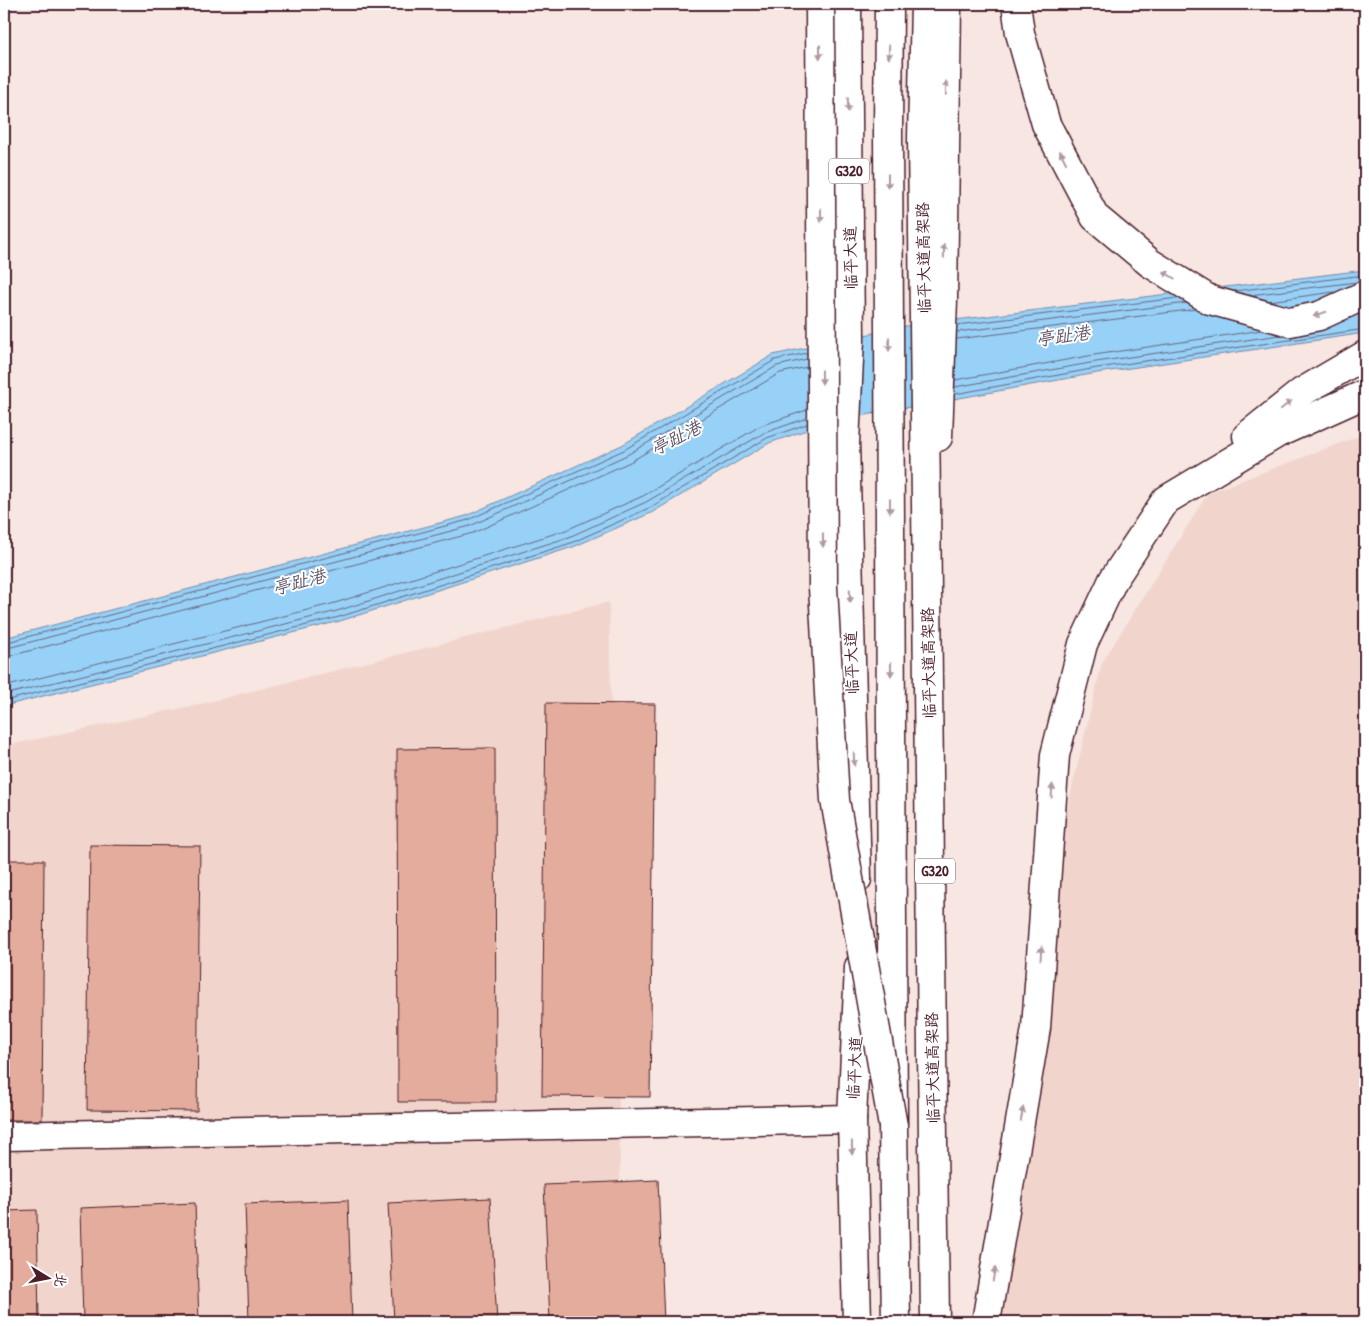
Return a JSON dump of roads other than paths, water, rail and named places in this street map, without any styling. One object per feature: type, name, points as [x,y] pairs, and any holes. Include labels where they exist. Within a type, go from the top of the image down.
[{"type":"main road","points":[[820,4],[823,587],[835,800],[893,1126]]},
{"type":"main road","name":"临平大道","points":[[847,4],[850,338],[845,443],[860,957],[852,1119],[857,1322]]},
{"type":"main road","name":"临平大道高架路","points":[[889,4],[893,1126],[896,1322]]},
{"type":"main road","name":"临平大道高架路","points":[[926,4],[922,138],[935,1322]]},
{"type":"main road","name":"G320","points":[[947,4],[943,299],[938,420],[935,922],[947,1322]]},
{"type":"main road","points":[[1016,4],[1020,33],[1046,124],[1095,217],[1150,263],[1210,300],[1290,322],[1318,316],[1365,295]]},
{"type":"main road","points":[[986,1322],[1036,1028],[1055,755],[1083,644],[1113,580],[1166,500],[1302,392],[1365,355]]},
{"type":"main road","points":[[1166,500],[1278,433],[1365,394]]},
{"type":"main road","points":[[4,1136],[852,1119]]},
{"type":"water","name":"亭趾港","points":[[1365,270],[1365,333],[1097,373],[833,421],[769,443],[651,513],[573,547],[340,621],[4,706],[4,638],[466,516],[622,445],[773,355],[906,326]]}]
